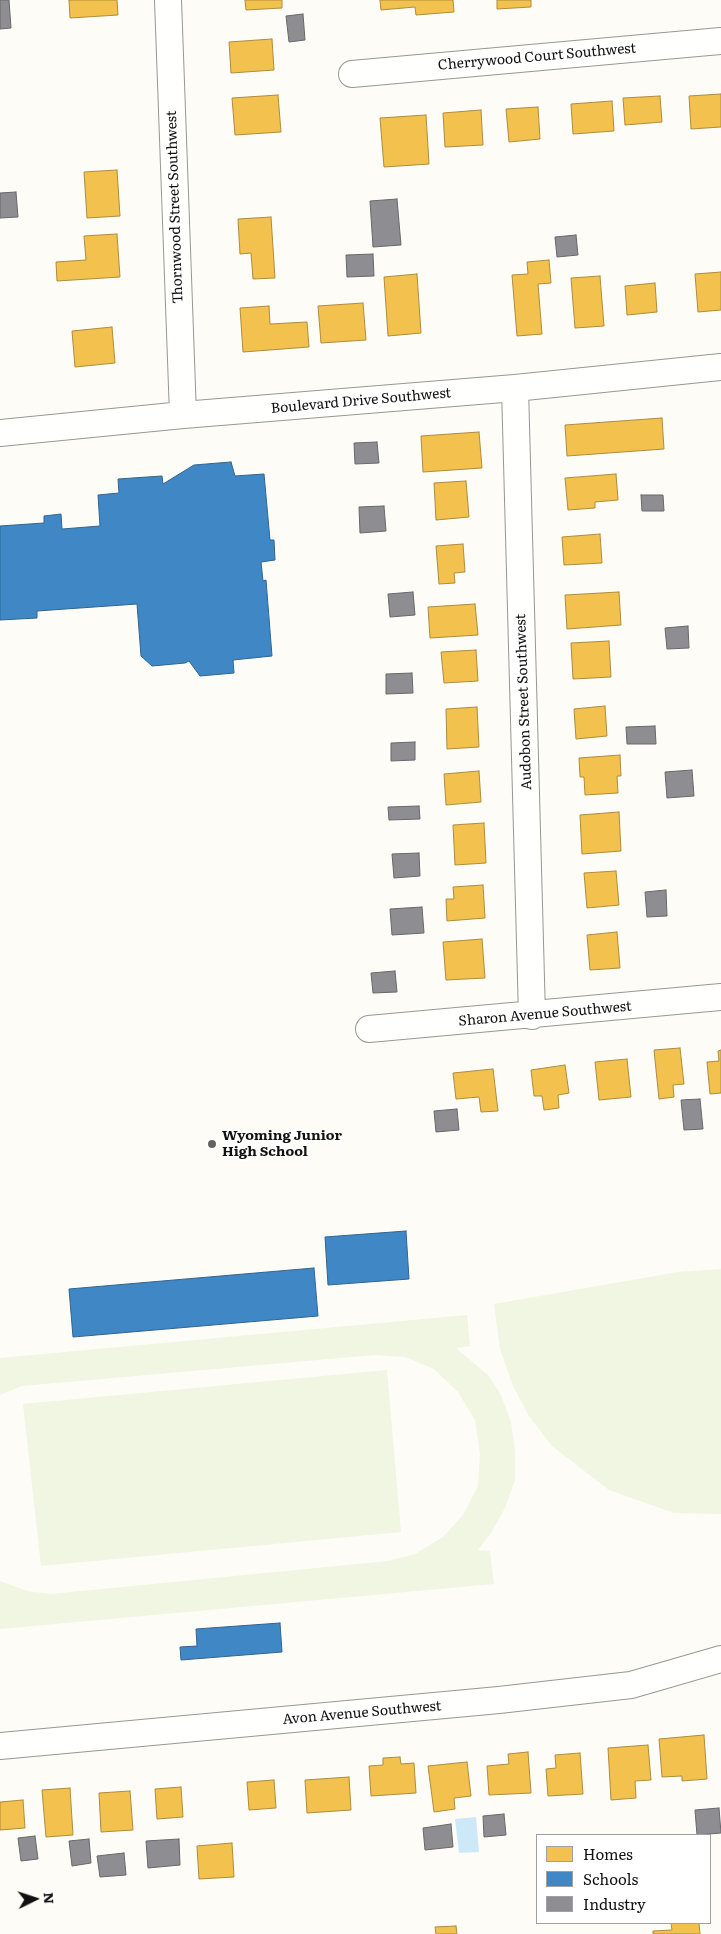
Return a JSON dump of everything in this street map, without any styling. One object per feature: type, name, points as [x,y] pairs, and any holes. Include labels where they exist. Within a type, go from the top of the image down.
[{"type":"street","name":"Thornwood Street Southwest","points":[[168,0],[182,415]]},
{"type":"street","name":"Cherrywood Court Southwest","points":[[352,74],[721,41]]},
{"type":"street","name":"Boulevard Drive Southwest","points":[[0,433],[182,415],[515,388],[721,367]]},
{"type":"street","name":"Audobon Street Southwest","points":[[515,388],[532,1016]]},
{"type":"street","name":"Sharon Avenue Southwest","points":[[369,1029],[532,1016],[721,997]]},
{"type":"street","name":"Avon Avenue Southwest","points":[[0,1746],[631,1686],[721,1659]]},
{"type":"green space","points":[[721,1269],[721,1514],[674,1513],[609,1490],[552,1446],[529,1416],[513,1386],[500,1349],[494,1304],[678,1272]]},
{"type":"green space","points":[[467,1315],[470,1346],[456,1348],[489,1376],[501,1395],[511,1422],[515,1451],[515,1480],[505,1508],[491,1533],[478,1550],[490,1551],[494,1584],[0,1629],[0,1581],[27,1591],[51,1594],[388,1561],[415,1554],[443,1537],[463,1515],[478,1486],[480,1454],[475,1420],[458,1392],[434,1369],[405,1357],[374,1355],[22,1386],[0,1395],[0,1358]]},
{"type":"green space","points":[[387,1370],[401,1532],[41,1566],[23,1404]]},
{"type":"water","points":[[476,1817],[479,1852],[459,1853],[455,1819]]},
{"type":"building: Homes","points":[[69,0],[117,0],[118,15],[70,18]]},
{"type":"building: Homes","points":[[245,0],[282,0],[282,8],[246,10]]},
{"type":"building: Homes","points":[[380,0],[453,0],[454,12],[416,15],[415,7],[381,10]]},
{"type":"building: Homes","points":[[497,0],[531,0],[531,7],[497,9]]},
{"type":"building: Homes","points":[[272,39],[274,70],[231,73],[229,42]]},
{"type":"building: Homes","points":[[721,94],[721,127],[691,129],[689,96]]},
{"type":"building: Homes","points":[[278,95],[281,132],[235,135],[232,98]]},
{"type":"building: Homes","points":[[660,96],[662,122],[625,125],[623,98]]},
{"type":"building: Homes","points":[[612,101],[614,131],[573,134],[571,104]]},
{"type":"building: Homes","points":[[538,107],[540,139],[509,142],[506,109]]},
{"type":"building: Homes","points":[[481,110],[483,145],[445,147],[443,113]]},
{"type":"building: Homes","points":[[426,115],[429,164],[384,167],[380,118]]},
{"type":"building: Homes","points":[[117,170],[120,216],[87,218],[84,172]]},
{"type":"building: Homes","points":[[271,217],[275,278],[253,279],[251,253],[240,254],[238,219]]},
{"type":"building: Homes","points":[[117,234],[120,277],[57,281],[56,262],[86,260],[84,236]]},
{"type":"building: Homes","points":[[549,260],[551,283],[538,284],[542,334],[517,336],[512,275],[528,274],[527,262]]},
{"type":"building: Homes","points":[[721,272],[721,310],[698,312],[695,274]]},
{"type":"building: Homes","points":[[417,274],[421,333],[388,336],[384,277]]},
{"type":"building: Homes","points":[[600,276],[604,326],[575,328],[571,278]]},
{"type":"building: Homes","points":[[655,283],[657,312],[627,315],[625,286]]},
{"type":"building: Homes","points":[[363,303],[366,340],[321,343],[318,306]]},
{"type":"building: Homes","points":[[269,306],[270,324],[307,322],[309,347],[243,352],[240,308]]},
{"type":"building: Homes","points":[[112,327],[115,363],[75,367],[72,331]]},
{"type":"building: Homes","points":[[662,418],[664,449],[567,456],[565,425]]},
{"type":"building: Homes","points":[[479,432],[482,468],[423,472],[421,436]]},
{"type":"building: Homes","points":[[616,474],[618,500],[595,502],[595,508],[568,510],[565,478]]},
{"type":"building: Homes","points":[[466,481],[469,517],[436,520],[434,483]]},
{"type":"building: Homes","points":[[600,534],[602,563],[564,565],[562,537]]},
{"type":"building: Homes","points":[[463,544],[465,572],[454,573],[455,583],[439,584],[436,546]]},
{"type":"building: Homes","points":[[619,592],[621,625],[567,629],[565,595]]},
{"type":"building: Homes","points":[[475,604],[478,635],[430,638],[428,607]]},
{"type":"building: Homes","points":[[609,641],[611,677],[573,679],[571,643]]},
{"type":"building: Homes","points":[[476,650],[478,681],[444,683],[441,652]]},
{"type":"building: Homes","points":[[605,706],[607,736],[576,739],[574,709]]},
{"type":"building: Homes","points":[[477,707],[479,747],[447,749],[446,709]]},
{"type":"building: Homes","points":[[620,755],[621,776],[617,776],[618,793],[585,795],[584,777],[580,777],[579,758]]},
{"type":"building: Homes","points":[[479,771],[481,802],[446,805],[444,774]]},
{"type":"building: Homes","points":[[619,812],[621,851],[582,854],[580,815]]},
{"type":"building: Homes","points":[[484,823],[486,863],[455,865],[453,825]]},
{"type":"building: Homes","points":[[616,871],[619,905],[587,908],[584,873]]},
{"type":"building: Homes","points":[[483,885],[485,918],[447,921],[446,899],[454,899],[453,887]]},
{"type":"building: Homes","points":[[617,932],[620,968],[590,970],[587,935]]},
{"type":"building: Homes","points":[[482,939],[485,978],[446,980],[443,942]]},
{"type":"building: Homes","points":[[680,1048],[684,1084],[673,1085],[674,1097],[659,1099],[654,1050]]},
{"type":"building: Homes","points":[[721,1050],[721,1093],[710,1094],[707,1062],[719,1061],[718,1051]]},
{"type":"building: Homes","points":[[627,1059],[631,1097],[599,1100],[595,1062]]},
{"type":"building: Homes","points":[[565,1065],[569,1093],[558,1095],[559,1108],[544,1110],[542,1096],[534,1096],[531,1070]]},
{"type":"building: Homes","points":[[493,1069],[498,1111],[481,1112],[479,1097],[456,1099],[453,1073]]},
{"type":"building: Homes","points":[[704,1735],[707,1779],[682,1781],[682,1776],[662,1777],[659,1739]]},
{"type":"building: Homes","points":[[648,1745],[651,1780],[635,1781],[636,1798],[611,1800],[608,1748]]},
{"type":"building: Homes","points":[[528,1752],[531,1793],[489,1795],[487,1766],[509,1764],[508,1754]]},
{"type":"building: Homes","points":[[580,1753],[583,1794],[548,1796],[546,1769],[556,1768],[555,1755]]},
{"type":"building: Homes","points":[[400,1757],[401,1764],[414,1763],[416,1793],[371,1796],[369,1766],[383,1765],[383,1758]]},
{"type":"building: Homes","points":[[467,1762],[471,1796],[454,1798],[455,1809],[434,1812],[428,1766]]},
{"type":"building: Homes","points":[[349,1777],[351,1810],[307,1813],[305,1780]]},
{"type":"building: Homes","points":[[274,1780],[276,1808],[249,1810],[247,1782]]},
{"type":"building: Homes","points":[[181,1787],[183,1817],[157,1819],[155,1789]]},
{"type":"building: Homes","points":[[70,1788],[73,1835],[46,1837],[42,1790]]},
{"type":"building: Homes","points":[[130,1791],[133,1830],[101,1832],[99,1793]]},
{"type":"building: Homes","points":[[23,1800],[25,1828],[0,1830],[0,1802]]},
{"type":"building: Homes","points":[[232,1843],[234,1877],[199,1879],[197,1846]]},
{"type":"building: Homes","points":[[671,1924],[699,1924],[700,1934],[653,1934],[653,1931],[672,1930]]},
{"type":"building: Homes","points":[[456,1926],[457,1934],[436,1934],[435,1927]]},
{"type":"building: Schools","points":[[231,462],[235,476],[264,474],[270,540],[274,540],[275,560],[261,562],[263,581],[266,580],[272,656],[233,660],[234,673],[200,676],[189,661],[152,666],[141,656],[137,604],[37,611],[37,618],[0,620],[0,526],[44,523],[44,516],[61,514],[62,529],[100,526],[98,495],[119,493],[118,479],[162,476],[163,484],[194,465]]},
{"type":"building: Schools","points":[[406,1231],[409,1279],[328,1285],[325,1237]]},
{"type":"building: Schools","points":[[314,1268],[318,1316],[73,1337],[69,1289]]},
{"type":"building: Schools","points":[[280,1623],[282,1652],[181,1660],[180,1647],[197,1646],[196,1629]]},
{"type":"building: Industry","points":[[0,0],[9,0],[11,28],[0,29]]},
{"type":"building: Industry","points":[[303,14],[305,40],[289,42],[286,16]]},
{"type":"building: Industry","points":[[16,192],[18,217],[0,218],[0,193]]},
{"type":"building: Industry","points":[[397,199],[401,245],[373,247],[370,201]]},
{"type":"building: Industry","points":[[576,235],[578,255],[557,257],[555,237]]},
{"type":"building: Industry","points":[[373,254],[374,276],[347,277],[346,255]]},
{"type":"building: Industry","points":[[377,442],[379,463],[355,464],[354,443]]},
{"type":"building: Industry","points":[[641,495],[663,495],[664,511],[642,511]]},
{"type":"building: Industry","points":[[384,506],[386,531],[360,533],[359,507]]},
{"type":"building: Industry","points":[[413,592],[415,615],[390,617],[388,594]]},
{"type":"building: Industry","points":[[688,626],[689,648],[667,649],[665,628]]},
{"type":"building: Industry","points":[[412,673],[413,693],[386,694],[386,674]]},
{"type":"building: Industry","points":[[655,726],[656,744],[627,744],[626,727]]},
{"type":"building: Industry","points":[[415,742],[415,760],[391,761],[391,743]]},
{"type":"building: Industry","points":[[692,770],[694,796],[667,798],[665,772]]},
{"type":"building: Industry","points":[[419,806],[420,819],[389,820],[388,807]]},
{"type":"building: Industry","points":[[419,853],[420,876],[394,878],[392,854]]},
{"type":"building: Industry","points":[[666,890],[667,916],[647,917],[645,892]]},
{"type":"building: Industry","points":[[422,907],[424,933],[392,935],[390,909]]},
{"type":"building: Industry","points":[[395,971],[397,992],[373,993],[371,973]]},
{"type":"building: Industry","points":[[700,1099],[703,1129],[684,1130],[681,1100]]},
{"type":"building: Industry","points":[[457,1109],[459,1130],[436,1132],[434,1111]]},
{"type":"building: Industry","points":[[719,1808],[721,1833],[697,1834],[695,1810]]},
{"type":"building: Industry","points":[[504,1814],[506,1835],[484,1837],[483,1816]]},
{"type":"building: Industry","points":[[451,1824],[453,1847],[425,1850],[423,1828]]},
{"type":"building: Industry","points":[[35,1836],[38,1859],[21,1861],[18,1838]]},
{"type":"building: Industry","points":[[89,1839],[91,1863],[72,1866],[69,1841]]},
{"type":"building: Industry","points":[[179,1839],[180,1865],[148,1868],[146,1841]]},
{"type":"building: Industry","points":[[124,1853],[126,1875],[100,1877],[97,1856]]},
{"type":"place","name":"Wyoming Junior High School","points":[[212,1144]]}]
